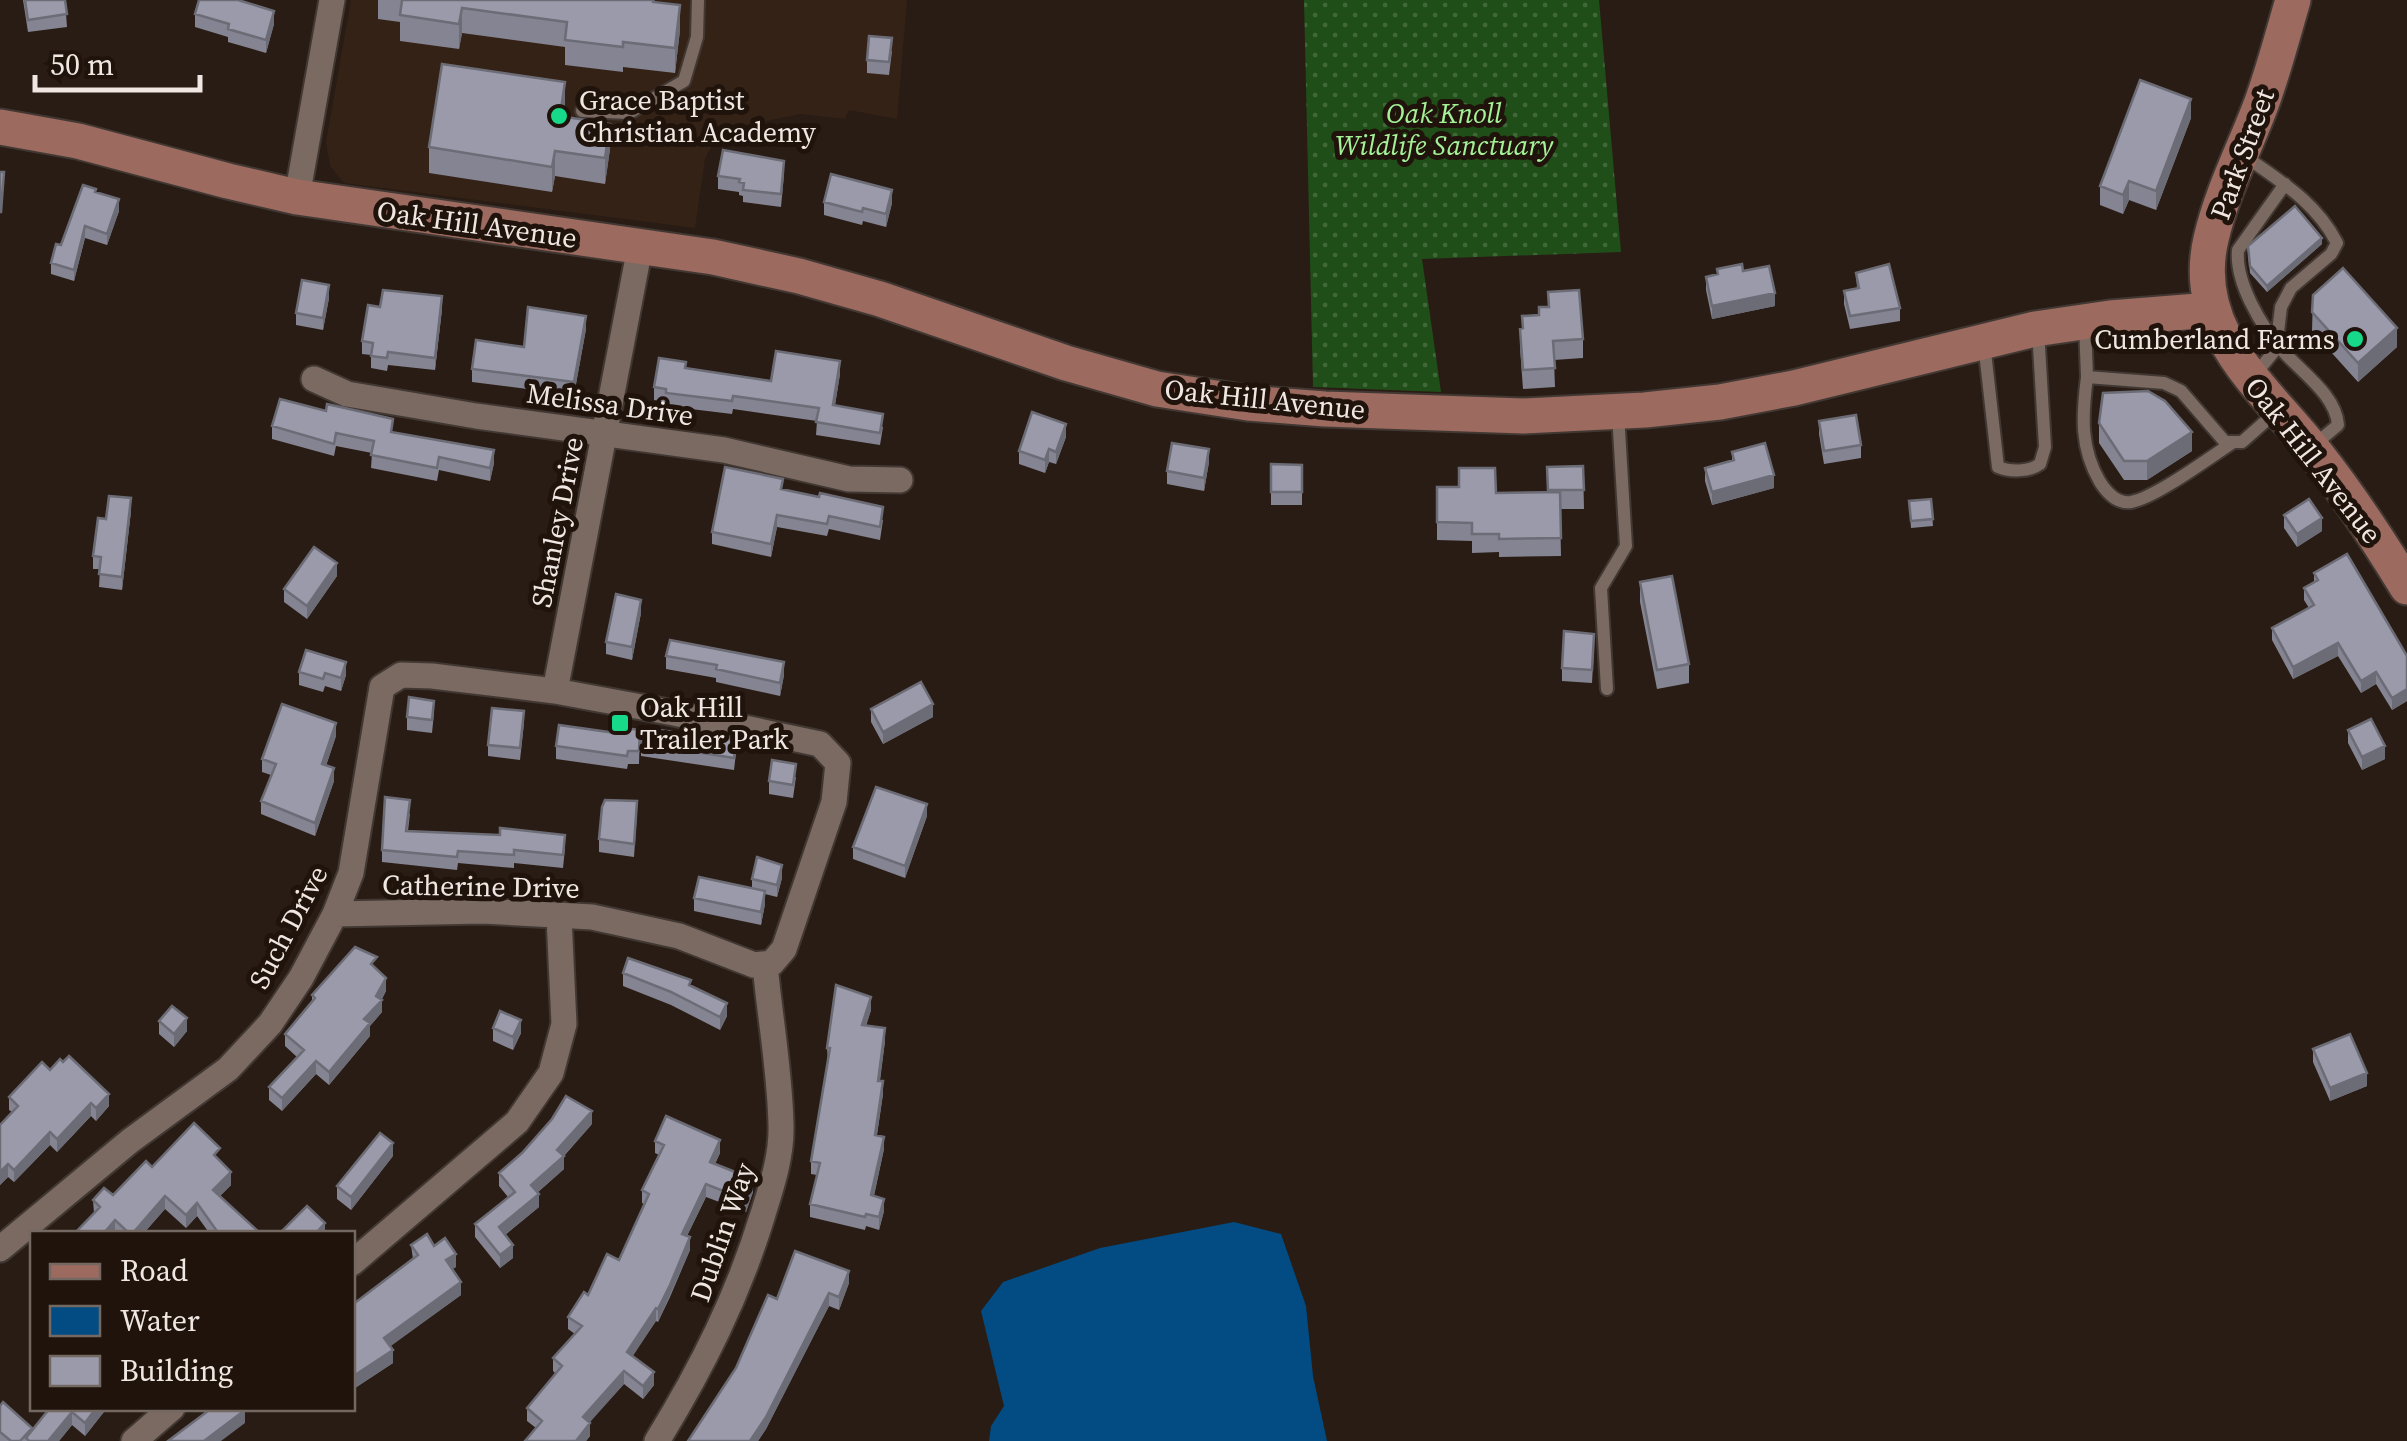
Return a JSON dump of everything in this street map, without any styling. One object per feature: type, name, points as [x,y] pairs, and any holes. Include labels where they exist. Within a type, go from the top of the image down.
[{"type":"main road","name":"Park Street","points":[[2211,310],[2206,279],[2211,240],[2262,102],[2293,0]]},
{"type":"main road","name":"Oak Hill Avenue","points":[[0,127],[78,140],[228,182],[297,196],[640,247],[799,276],[1157,389],[1248,403],[1523,416],[1720,402],[2038,329],[2211,310],[2251,380],[2311,448],[2370,526],[2407,587]]},
{"type":"street","points":[[297,196],[332,0]]},
{"type":"street","name":"Shanley Drive","points":[[555,691],[640,247]]},
{"type":"street","name":"Melissa Drive","points":[[314,379],[347,394],[724,450],[849,479],[900,480]]},
{"type":"street","name":"Such Drive","points":[[0,1250],[130,1141],[228,1069],[270,1024],[335,914],[351,873],[382,687],[402,676],[432,676],[555,691]]},
{"type":"street","points":[[555,691],[820,744],[838,763],[834,802],[784,950],[778,959],[764,965]]},
{"type":"street","name":"Catherine Drive","points":[[335,914],[483,911],[592,918],[679,936],[744,962],[764,965]]},
{"type":"street","points":[[355,1260],[517,1122],[551,1074],[564,1024],[559,917]]},
{"type":"street","name":"Dublin Way","points":[[657,1441],[697,1376],[729,1310],[780,1154],[781,1125],[764,965]]},
{"type":"street","points":[[134,1441],[169,1411]]},
{"type":"lane","points":[[582,111],[629,113],[684,81],[697,37],[698,0]]},
{"type":"lane","points":[[2241,154],[2303,197],[2325,222],[2336,244],[2331,254],[2292,288],[2282,307],[2277,346],[2251,380]]},
{"type":"lane","points":[[2284,184],[2238,250],[2236,263],[2252,304],[2277,346],[2335,408],[2338,424],[2311,448]]},
{"type":"lane","points":[[2085,321],[2088,377],[2082,409],[2084,444],[2106,492],[2129,502],[2146,496],[2232,443]]},
{"type":"lane","points":[[1984,340],[1998,466],[2006,470],[2034,469],[2045,448],[2038,329]]},
{"type":"lane","points":[[2088,377],[2164,383],[2181,390],[2225,442],[2242,442],[2278,410]]},
{"type":"lane","points":[[1607,689],[1601,588],[1626,546],[1618,411]]},
{"type":"shaded area","name":"Grace Baptist Christian Academy","points":[[351,0],[907,0],[897,119],[849,110],[845,119],[800,114],[720,131],[705,158],[695,228],[344,183],[330,166],[326,142]]},
{"type":"green space","name":"Oak Knoll Wildlife Sanctuary","points":[[1304,0],[1599,0],[1621,252],[1422,259],[1441,392],[1313,387]]},
{"type":"water","points":[[1234,1222],[1281,1234],[1306,1306],[1313,1376],[1327,1441],[989,1441],[991,1426],[1004,1406],[981,1311],[1003,1282],[1100,1248]]},
{"type":"building","points":[[25,0],[65,0],[67,14],[28,20]]},
{"type":"building","points":[[199,0],[238,0],[274,11],[266,40],[195,14]]},
{"type":"building","points":[[402,0],[653,0],[680,5],[675,48],[565,40],[567,22],[462,8],[459,24],[400,15]]},
{"type":"building","points":[[869,36],[892,38],[889,62],[867,60]]},
{"type":"building","points":[[442,64],[565,82],[560,116],[610,124],[605,158],[555,151],[552,167],[429,147]]},
{"type":"building","points":[[2140,80],[2191,99],[2156,191],[2129,181],[2123,195],[2100,186]]},
{"type":"building","points":[[723,150],[784,161],[781,194],[743,190],[740,179],[718,176]]},
{"type":"building","points":[[0,172],[4,172],[1,212],[0,212]]},
{"type":"building","points":[[831,174],[892,190],[886,214],[824,202]]},
{"type":"building","points":[[83,185],[119,199],[107,234],[85,226],[74,270],[51,263]]},
{"type":"building","points":[[2295,206],[2322,238],[2267,286],[2250,266],[2248,246]]},
{"type":"building","points":[[1742,264],[1743,271],[1769,266],[1775,293],[1712,306],[1706,277],[1718,274],[1717,269]]},
{"type":"building","points":[[1889,264],[1900,308],[1850,316],[1844,291],[1859,288],[1856,273]]},
{"type":"building","name":"Cumberland Farms","points":[[2343,268],[2397,328],[2358,363],[2312,312],[2313,295]]},
{"type":"building","points":[[302,280],[329,285],[323,318],[296,313]]},
{"type":"building","points":[[383,290],[442,296],[435,358],[388,352],[387,358],[371,356],[373,343],[362,341],[368,305],[380,307]]},
{"type":"building","points":[[1579,290],[1583,339],[1553,341],[1555,368],[1523,370],[1522,316],[1539,315],[1539,307],[1549,307],[1548,292]]},
{"type":"building","points":[[528,307],[586,316],[574,382],[472,369],[476,340],[524,347]]},
{"type":"building","points":[[776,351],[840,361],[833,405],[883,414],[880,433],[816,422],[819,408],[733,396],[732,401],[666,393],[666,389],[654,387],[659,358],[686,362],[685,368],[771,381]]},
{"type":"building","points":[[2148,391],[2165,401],[2192,432],[2147,461],[2124,461],[2099,423],[2103,393]]},
{"type":"building","points":[[280,399],[326,411],[327,404],[393,419],[391,432],[494,450],[490,468],[439,457],[437,468],[371,455],[374,441],[336,433],[334,444],[272,426]]},
{"type":"building","points":[[1032,412],[1066,424],[1056,452],[1049,449],[1045,460],[1019,451]]},
{"type":"building","points":[[1856,415],[1861,445],[1824,451],[1819,421]]},
{"type":"building","points":[[1172,443],[1209,449],[1204,478],[1167,471]]},
{"type":"building","points":[[1765,443],[1774,475],[1712,492],[1705,468],[1734,460],[1732,452]]},
{"type":"building","points":[[1271,464],[1302,465],[1302,492],[1271,492]]},
{"type":"building","points":[[1583,466],[1584,490],[1548,490],[1547,467]]},
{"type":"building","points":[[725,467],[783,479],[781,489],[883,507],[880,527],[829,516],[827,524],[777,515],[771,544],[712,532]]},
{"type":"building","points":[[1459,468],[1495,468],[1496,493],[1560,492],[1561,538],[1499,539],[1499,534],[1472,534],[1472,523],[1437,522],[1437,487],[1459,487]]},
{"type":"building","points":[[109,496],[131,498],[122,577],[99,574],[101,557],[93,556],[98,518],[106,519]]},
{"type":"building","points":[[1931,499],[1933,519],[1911,521],[1909,501]]},
{"type":"building","points":[[2309,499],[2322,518],[2297,534],[2284,515]]},
{"type":"building","points":[[314,547],[337,563],[307,606],[284,589]]},
{"type":"building","points":[[2347,554],[2407,656],[2407,689],[2392,698],[2376,672],[2361,681],[2338,643],[2293,667],[2272,628],[2314,605],[2304,588],[2318,580],[2314,573]]},
{"type":"building","points":[[1672,576],[1689,664],[1657,670],[1640,582]]},
{"type":"building","points":[[616,594],[641,600],[632,647],[606,642]]},
{"type":"building","points":[[1564,631],[1594,634],[1592,670],[1562,668]]},
{"type":"building","points":[[670,640],[784,662],[780,683],[666,656]]},
{"type":"building","points":[[306,650],[346,662],[341,678],[325,673],[323,679],[299,672]]},
{"type":"building","points":[[921,682],[933,704],[883,732],[871,709]]},
{"type":"building","points":[[409,697],[434,701],[432,720],[407,717]]},
{"type":"building","points":[[282,704],[336,723],[322,764],[334,768],[315,823],[261,801],[276,764],[262,759]]},
{"type":"building","points":[[492,708],[524,711],[520,748],[488,745]]},
{"type":"building","points":[[2371,719],[2385,746],[2362,757],[2348,730]]},
{"type":"building","points":[[559,725],[616,733],[617,727],[640,730],[639,751],[628,751],[627,756],[556,746]]},
{"type":"building","points":[[643,728],[736,740],[734,758],[641,743]]},
{"type":"building","points":[[772,760],[796,764],[793,785],[769,781]]},
{"type":"building","points":[[876,787],[927,804],[905,866],[853,847]]},
{"type":"building","points":[[385,797],[410,800],[406,831],[500,835],[500,828],[565,835],[563,855],[514,850],[514,855],[458,851],[457,857],[382,850]]},
{"type":"building","points":[[605,800],[637,801],[634,844],[599,839]]},
{"type":"building","points":[[757,857],[782,865],[777,885],[752,879]]},
{"type":"building","points":[[699,877],[765,891],[761,912],[694,898]]},
{"type":"building","points":[[355,947],[377,957],[371,964],[386,978],[376,996],[382,1000],[364,1019],[370,1023],[329,1072],[316,1061],[282,1098],[269,1087],[304,1050],[285,1034],[315,998],[312,995]]},
{"type":"building","points":[[628,958],[691,980],[689,985],[727,1003],[720,1017],[623,973]]},
{"type":"building","points":[[836,985],[871,997],[862,1025],[885,1028],[875,1135],[884,1137],[871,1195],[884,1199],[879,1217],[810,1204],[820,1163],[811,1161]]},
{"type":"building","points":[[172,1006],[187,1018],[174,1034],[159,1021]]},
{"type":"building","points":[[500,1011],[521,1020],[513,1037],[493,1028]]},
{"type":"building","points":[[2350,1034],[2367,1073],[2330,1088],[2313,1049]]},
{"type":"building","points":[[69,1056],[109,1094],[96,1108],[91,1103],[57,1139],[50,1132],[14,1170],[8,1164],[0,1172],[0,1125],[18,1106],[9,1097],[42,1062],[50,1070]]},
{"type":"building","points":[[566,1096],[592,1111],[557,1150],[564,1156],[531,1185],[539,1194],[499,1227],[513,1245],[500,1255],[475,1224],[515,1192],[499,1173],[552,1119]]},
{"type":"building","points":[[666,1116],[720,1140],[710,1162],[753,1179],[746,1200],[706,1184],[682,1234],[690,1237],[670,1285],[627,1352],[654,1372],[643,1386],[624,1371],[583,1417],[590,1423],[576,1441],[525,1441],[542,1421],[527,1408],[562,1366],[553,1358],[582,1326],[568,1317],[584,1292],[588,1295],[607,1254],[619,1260],[649,1194],[642,1190],[664,1145],[655,1141]]},
{"type":"building","points":[[194,1123],[220,1148],[214,1155],[231,1172],[213,1190],[258,1231],[217,1231],[197,1203],[186,1215],[165,1196],[135,1231],[127,1231],[115,1220],[106,1231],[77,1231],[100,1207],[93,1200],[104,1188],[113,1195],[146,1161],[152,1167]]},
{"type":"building","points":[[380,1133],[393,1143],[351,1197],[337,1186]]},
{"type":"building","points":[[307,1206],[325,1223],[318,1231],[282,1231]]},
{"type":"building","points":[[427,1234],[434,1246],[445,1238],[456,1254],[446,1260],[461,1282],[384,1338],[393,1350],[355,1375],[355,1303],[418,1255],[411,1245]]},
{"type":"building","points":[[795,1251],[849,1271],[839,1297],[829,1293],[750,1441],[688,1441],[736,1368],[768,1295],[777,1299]]},
{"type":"building","points":[[3,1402],[32,1428],[20,1441],[11,1441],[0,1432]]},
{"type":"building","points":[[48,1411],[94,1411],[85,1423],[72,1412],[48,1441],[26,1438]]},
{"type":"building","points":[[208,1411],[244,1411],[204,1441],[168,1441]]},
{"type":"place","name":"Grace Baptist Christian Academy","points":[[559,116]]},
{"type":"place","name":"Cumberland Farms","points":[[2355,339]]},
{"type":"place","name":"Oak Hill Trailer Park","points":[[620,723]]}]
